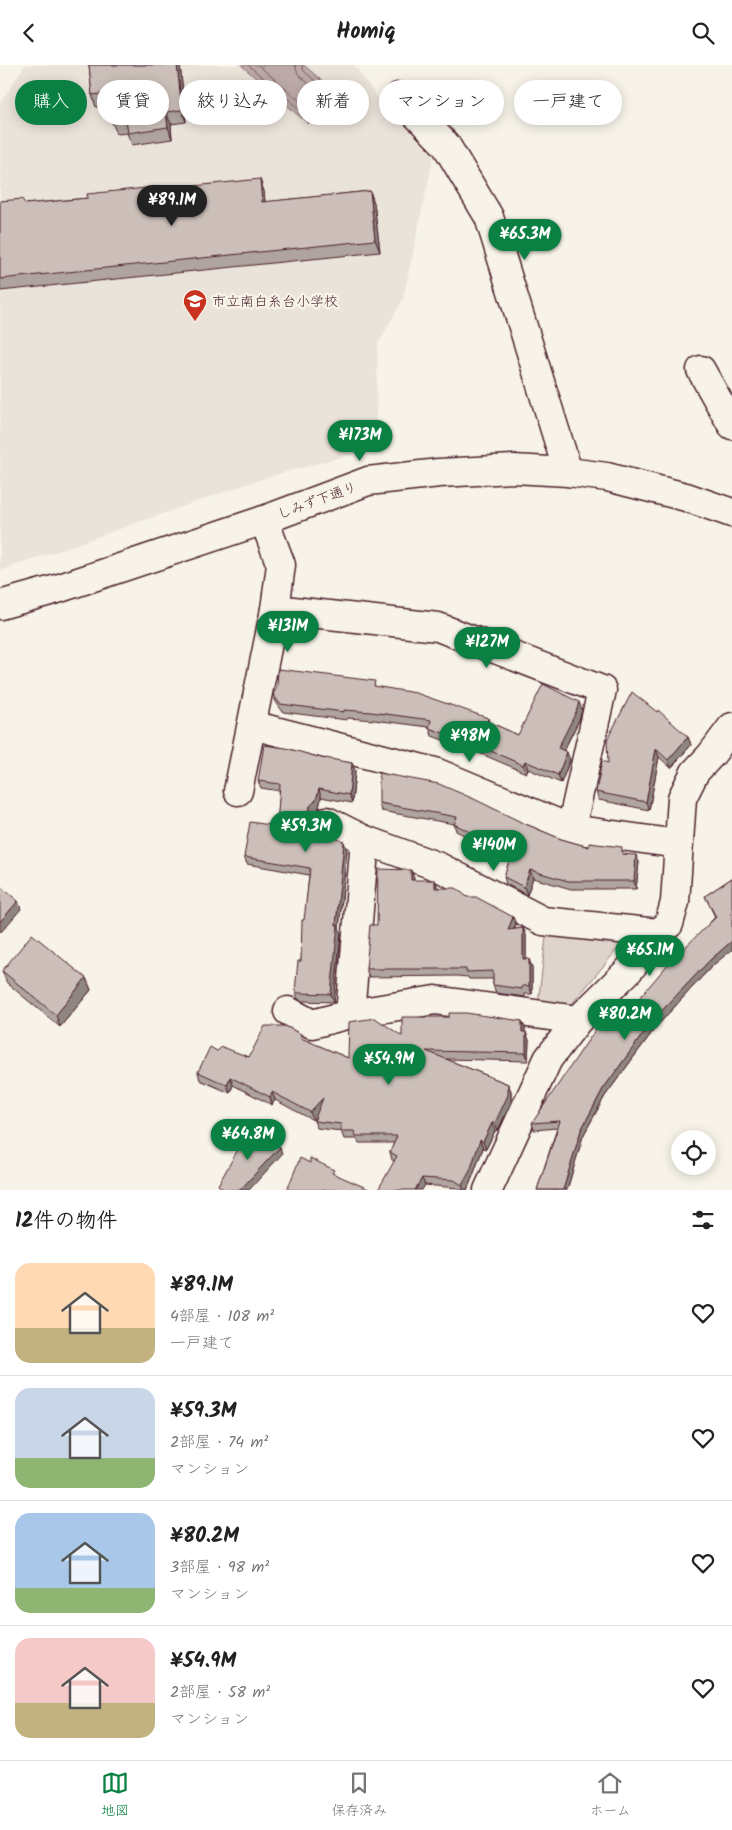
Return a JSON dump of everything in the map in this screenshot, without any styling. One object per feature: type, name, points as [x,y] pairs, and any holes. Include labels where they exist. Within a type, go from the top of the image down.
[{"type":"street","points":[[426,125],[446,145],[489,217],[568,472]]},
{"type":"street","points":[[701,370],[732,425]]},
{"type":"street","name":"しみず下通り","points":[[0,605],[57,589],[264,519],[368,481],[439,473],[513,469],[568,472],[607,477],[686,497],[732,513]]},
{"type":"street","points":[[238,791],[274,609],[280,565],[264,519]]},
{"type":"street","points":[[274,609],[438,627],[602,690],[571,829]]},
{"type":"street","points":[[252,725],[435,771],[571,829],[678,844]]},
{"type":"street","points":[[488,1190],[548,1059],[578,1020],[629,970],[658,933],[668,924],[675,902],[682,799],[695,772],[722,757],[732,727]]},
{"type":"street","points":[[327,821],[365,840],[440,867],[543,921],[658,933]]},
{"type":"street","points":[[350,1014],[365,840]]},
{"type":"street","points":[[288,1011],[312,1023],[350,1014],[435,1000],[578,1020]]},
{"type":"shaded area","name":"市立南白糸台小学校","points":[[25,65],[354,65],[365,80],[297,80],[297,125],[369,125],[369,86],[379,99],[379,125],[406,125],[435,150],[403,299],[378,344],[375,448],[264,478],[0,571],[0,103],[15,80],[15,125],[87,125],[87,80],[15,80]]},
{"type":"shaded area","points":[[547,929],[625,940],[566,1011],[538,1004]]},
{"type":"water","points":[[241,65],[304,65],[321,80],[297,80],[297,114],[287,106],[287,80],[258,80]]},
{"type":"building","points":[[89,65],[177,65],[179,110],[169,112],[169,80],[97,80],[97,94],[92,95]]},
{"type":"building","points":[[127,125],[168,125],[168,127],[128,133]]},
{"type":"building","points":[[260,179],[262,202],[370,191],[375,240],[0,279],[0,201],[22,199],[25,204],[88,198],[87,194],[156,187],[156,190]]},
{"type":"building","points":[[278,669],[375,681],[374,686],[416,693],[488,718],[487,721],[518,735],[543,684],[579,702],[558,748],[567,752],[558,775],[525,761],[523,765],[477,745],[429,728],[431,720],[371,712],[344,710],[344,712],[280,704],[273,694],[277,687]]},
{"type":"building","points":[[632,692],[657,712],[658,710],[688,737],[668,760],[656,749],[646,802],[596,792],[602,761],[608,763],[607,740]]},
{"type":"building","points":[[264,745],[352,763],[349,795],[319,789],[316,800],[310,806],[309,814],[311,826],[344,842],[331,994],[299,993],[295,991],[298,961],[301,961],[302,920],[304,920],[310,868],[244,857],[250,822],[277,826],[280,784],[258,781]]},
{"type":"building","points":[[379,773],[439,784],[561,839],[589,847],[589,843],[622,847],[622,854],[636,855],[634,881],[568,881],[530,870],[524,887],[504,877],[512,852],[454,824],[457,817],[379,803]]},
{"type":"building","points":[[378,869],[411,870],[411,880],[435,880],[435,888],[456,888],[467,897],[476,897],[513,917],[508,930],[523,928],[523,959],[529,959],[529,986],[522,986],[522,989],[493,985],[493,971],[466,972],[466,969],[366,969],[370,925],[377,925]]},
{"type":"building","points":[[732,878],[732,941],[710,960],[653,1020],[603,1089],[581,1130],[563,1190],[537,1190],[560,1121],[532,1123],[602,1020],[617,1024],[669,963],[716,917],[705,896]]},
{"type":"building","points":[[0,886],[18,901],[0,922]]},
{"type":"building","points":[[32,934],[86,978],[56,1015],[2,971]]},
{"type":"building","points":[[449,1013],[466,1013],[522,1021],[522,1032],[526,1032],[526,1053],[426,1051],[508,1084],[508,1095],[495,1123],[492,1123],[483,1142],[480,1140],[470,1171],[462,1185],[454,1180],[422,1178],[415,1190],[378,1190],[397,1156],[390,1152],[397,1136],[356,1136],[354,1131],[341,1131],[341,1124],[314,1121],[323,1098],[310,1112],[272,1092],[270,1097],[230,1077],[227,1085],[198,1072],[210,1047],[217,1051],[222,1047],[249,1057],[265,1026],[285,1026],[301,1034],[301,1038],[348,1058],[349,1022],[375,1018],[402,1036],[402,1017],[449,1017]]},
{"type":"building","points":[[249,1130],[280,1147],[240,1190],[224,1190],[218,1185]]},
{"type":"building","points":[[300,1158],[310,1163],[310,1158],[334,1170],[332,1173],[371,1190],[287,1190]]},
{"type":"place","name":"市立南白糸台小学校","points":[[195,322]]}]
